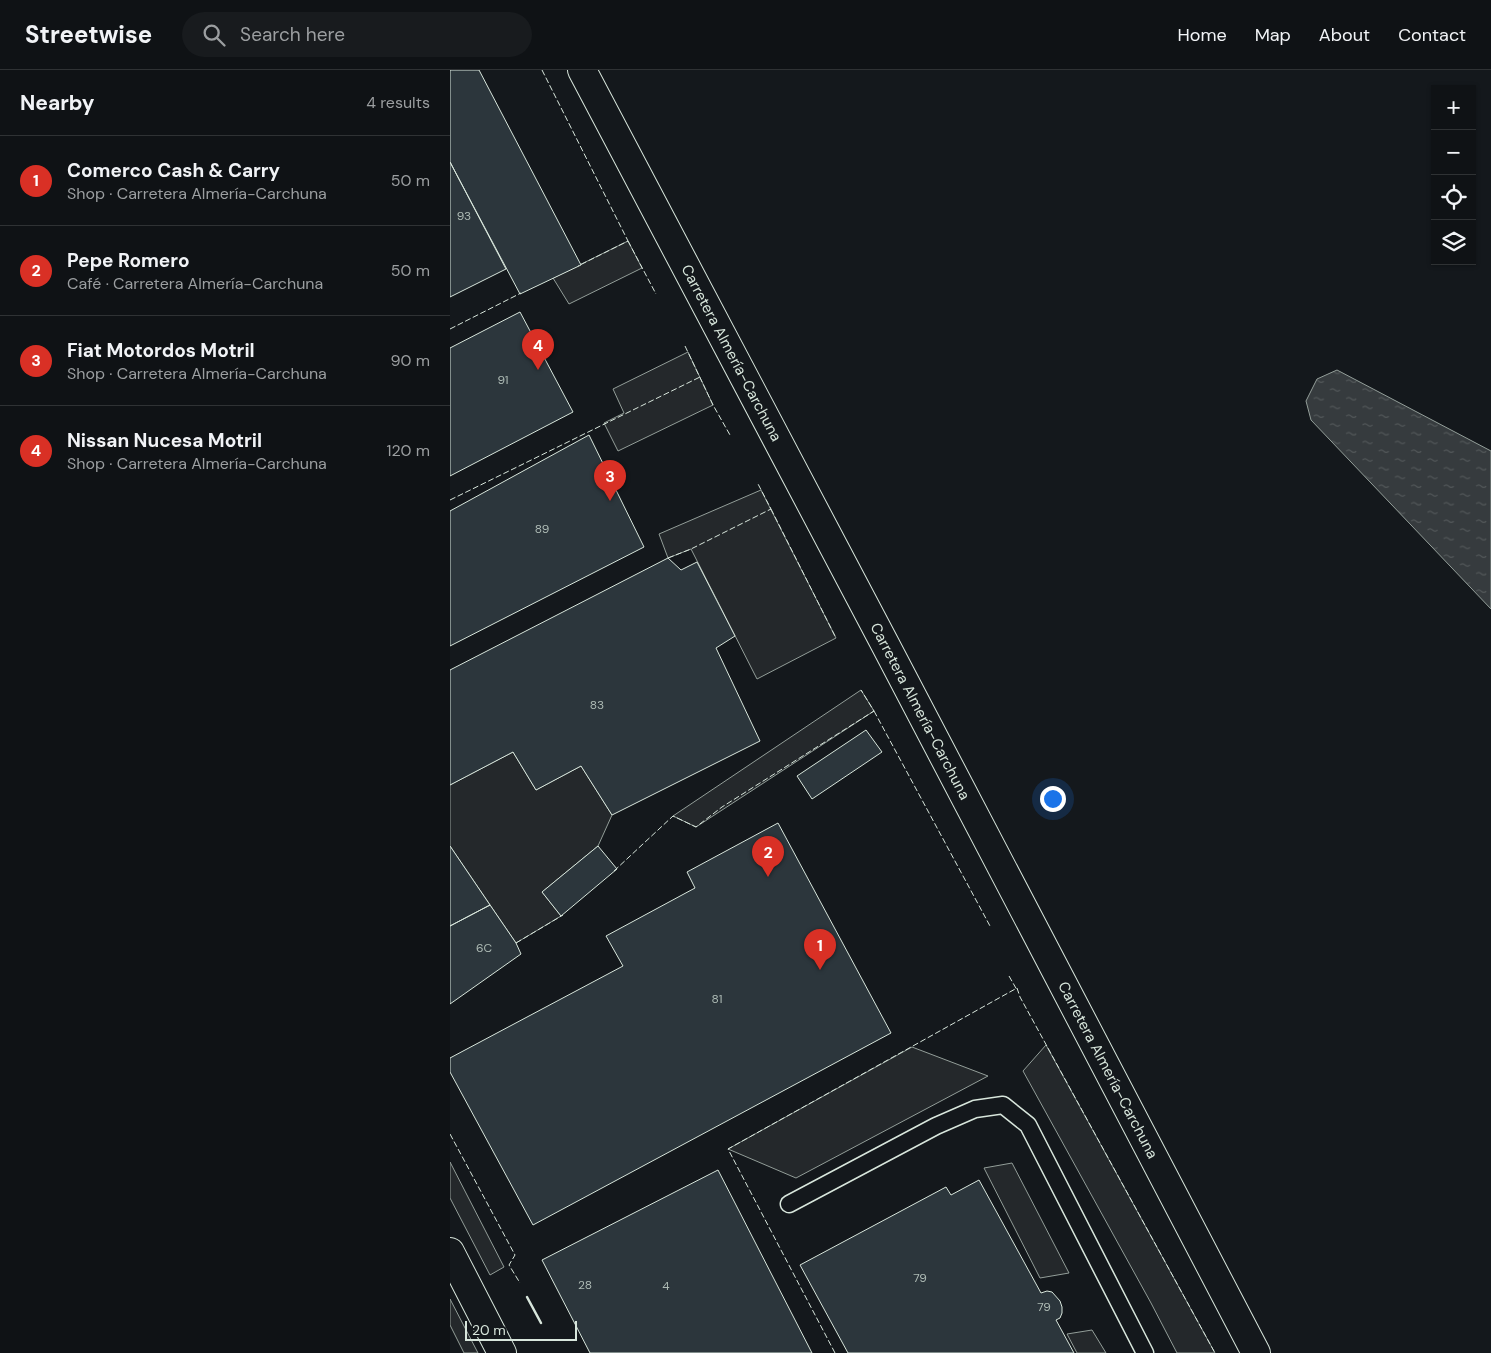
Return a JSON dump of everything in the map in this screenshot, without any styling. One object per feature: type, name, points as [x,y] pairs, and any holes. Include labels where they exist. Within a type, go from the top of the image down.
[{"type":"main road","name":"Carretera Almería-Carchuna","points":[[582,70],[1256,1353]]},
{"type":"main road","points":[[450,1252],[502,1353]]},
{"type":"lane","points":[[789,1204],[936,1126],[975,1109],[1003,1105],[1028,1125],[1145,1353]]},
{"type":"shaded area","points":[[628,241],[642,268],[569,304],[553,278]]},
{"type":"shaded area","points":[[688,352],[713,405],[618,451],[604,423],[624,413],[613,389]]},
{"type":"shaded area","points":[[761,490],[836,638],[757,679],[691,549],[668,558],[659,534]]},
{"type":"shaded area","points":[[861,690],[874,711],[696,827],[673,816]]},
{"type":"shaded area","points":[[513,752],[536,790],[581,766],[612,815],[598,846],[542,892],[561,916],[516,943],[450,846],[450,785]]},
{"type":"shaded area","points":[[1046,1045],[1215,1353],[1177,1353],[1023,1071]]},
{"type":"shaded area","points":[[912,1047],[988,1076],[796,1178],[728,1149]]},
{"type":"shaded area","points":[[450,1162],[504,1267],[490,1275],[450,1198]]},
{"type":"shaded area","points":[[1012,1163],[1069,1273],[1040,1278],[984,1168]]},
{"type":"shaded area","points":[[450,1299],[478,1353],[464,1353],[450,1325]]},
{"type":"shaded area","points":[[1092,1330],[1106,1353],[1077,1353],[1067,1334]]},
{"type":"water","points":[[1337,370],[1491,451],[1491,609],[1311,420],[1306,401],[1317,379]]},
{"type":"building","points":[[450,70],[479,70],[581,265],[520,294],[450,162]]},
{"type":"building","points":[[450,162],[506,269],[450,297]]},
{"type":"building","points":[[520,312],[573,412],[450,476],[450,348]]},
{"type":"building","points":[[589,435],[644,547],[450,646],[450,511]]},
{"type":"building","points":[[668,558],[681,570],[697,562],[735,636],[716,648],[760,741],[612,815],[581,766],[536,790],[513,752],[450,785],[450,670]]},
{"type":"building","points":[[866,730],[882,752],[812,799],[797,776]]},
{"type":"building","points":[[778,823],[891,1033],[533,1225],[450,1072],[450,1058],[623,966],[606,936],[695,888],[687,872]]},
{"type":"building","points":[[450,846],[490,905],[450,926]]},
{"type":"building","points":[[598,846],[617,869],[561,916],[542,892]]},
{"type":"building","points":[[490,905],[516,943],[521,954],[450,1004],[450,926]]},
{"type":"building","points":[[718,1170],[812,1353],[590,1353],[542,1260]]},
{"type":"building","points":[[979,1180],[1041,1293],[1052,1292],[1060,1301],[1062,1313],[1060,1318],[1056,1320],[1074,1353],[848,1353],[800,1265],[946,1187],[951,1195]]},
{"type":"fence","points":[[542,70],[628,241],[578,266]]},
{"type":"fence","points":[[628,241],[656,294]]},
{"type":"fence","points":[[450,329],[521,293]]},
{"type":"fence","points":[[685,346],[713,405],[730,435]]},
{"type":"fence","points":[[450,500],[700,377]]},
{"type":"fence","points":[[668,558],[691,549],[771,509],[757,482]]},
{"type":"fence","points":[[771,509],[836,638]]},
{"type":"fence","points":[[614,871],[673,816],[696,827],[722,807],[874,711],[861,690]]},
{"type":"fence","points":[[874,711],[990,926]]},
{"type":"fence","points":[[516,943],[563,915]]},
{"type":"fence","points":[[1009,976],[1017,990]]},
{"type":"fence","points":[[835,1353],[728,1149],[1017,988],[1020,997],[1215,1353]]},
{"type":"fence","points":[[450,1134],[515,1255],[509,1265],[520,1283]]},
{"type":"wall","points":[[527,1297],[541,1323]]},
{"type":"place","name":"Nissan Nucesa Motril","points":[[538,370]]},
{"type":"place","name":"Fiat Motordos Motril","points":[[610,501]]},
{"type":"place","name":"Pepe Romero","points":[[768,877]]},
{"type":"place","name":"Comerco Cash & Carry","points":[[820,970]]}]
